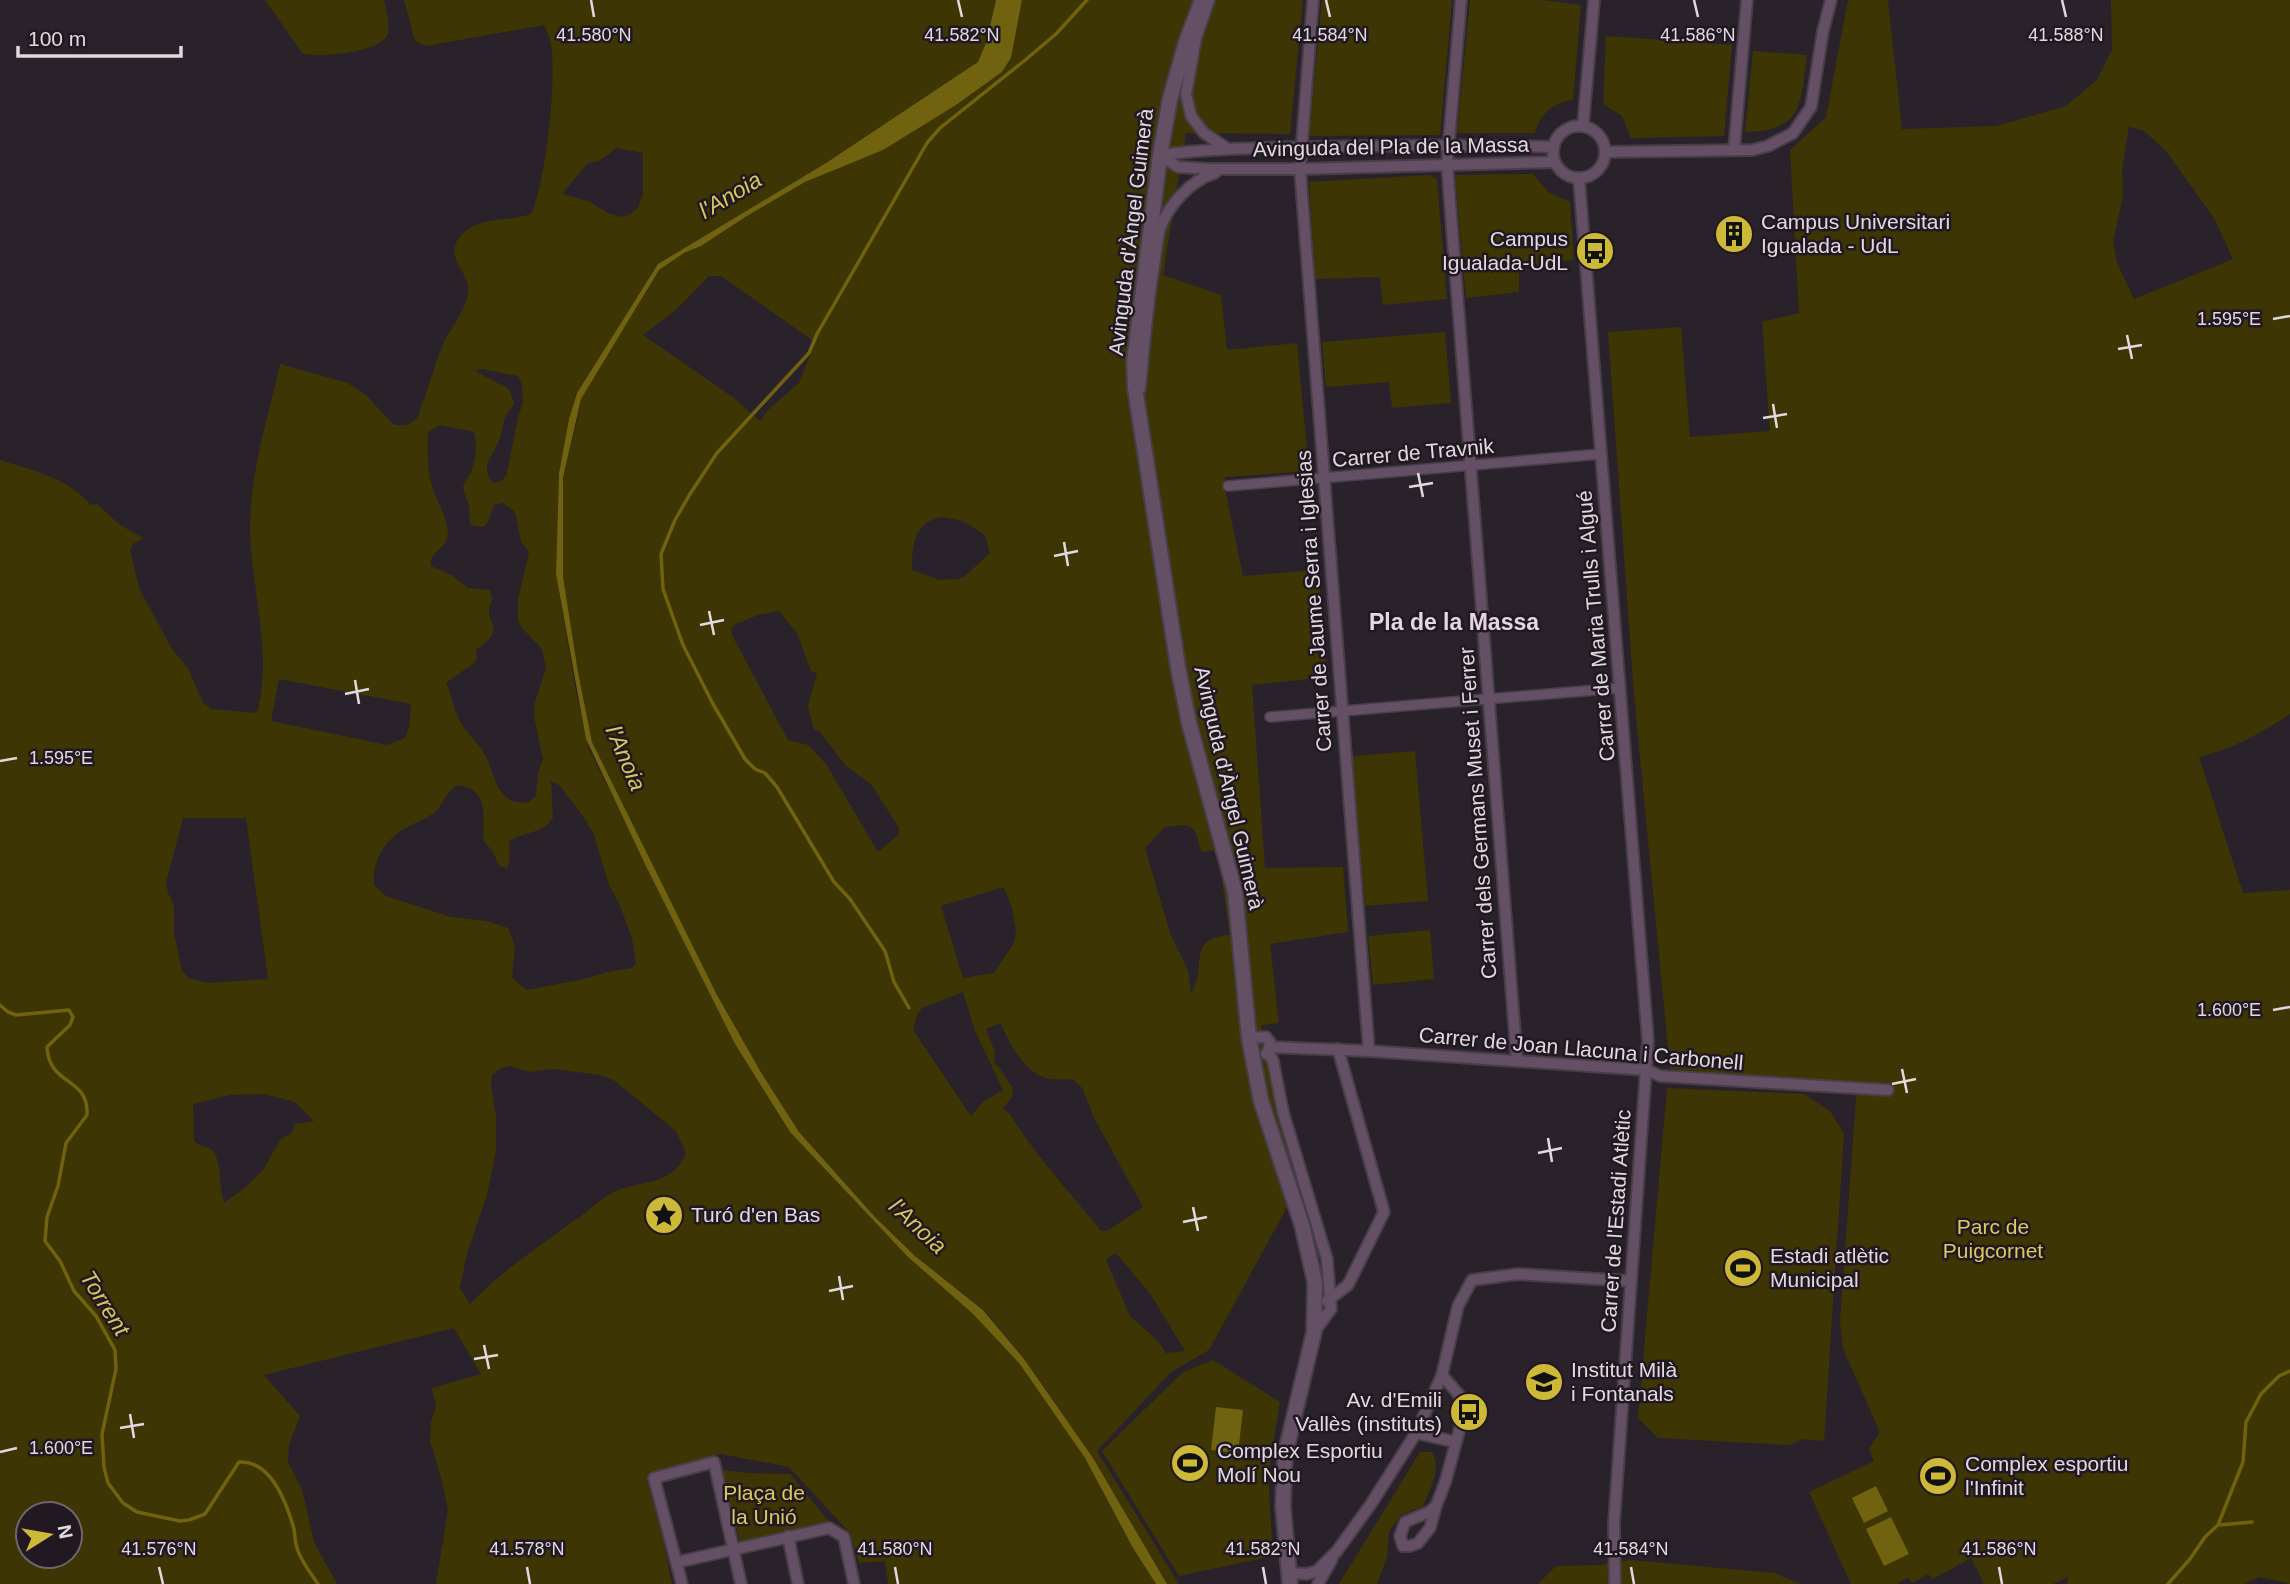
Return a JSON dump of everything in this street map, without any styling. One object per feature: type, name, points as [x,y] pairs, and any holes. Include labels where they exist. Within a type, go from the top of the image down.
[{"type":"street","name":"Avinguda d'Àngel Guimerà","points":[[1202,0],[1186,42],[1170,99],[1160,155],[1134,362],[1138,414],[1187,712],[1235,892],[1249,1038],[1263,1053],[1261,1101],[1302,1225],[1323,1301],[1285,1455],[1283,1506],[1289,1579]]},
{"type":"street","name":"Avinguda del Pla de la Massa","points":[[1209,0],[1196,38],[1186,93],[1191,116],[1204,133],[1228,149]]},
{"type":"street","name":"Carrer de Jaume Serra i Iglesias","points":[[1314,0],[1300,169],[1369,1051]]},
{"type":"street","name":"Carrer dels Germans Muset i Ferrer","points":[[1461,0],[1447,164],[1517,1061]]},
{"type":"street","points":[[1583,126],[1594,0]]},
{"type":"street","points":[[1734,150],[1747,0]]},
{"type":"street","points":[[1606,152],[1734,150],[1768,146],[1793,133],[1811,107],[1823,31],[1831,0]]},
{"type":"street","points":[[1583,126],[1599,135],[1606,152],[1598,171],[1579,179],[1564,174],[1555,162],[1554,147],[1564,131],[1583,126]]},
{"type":"street","name":"Avinguda del Pla de la Massa","points":[[1160,155],[1228,149],[1448,144],[1554,147]]},
{"type":"street","name":"Avinguda del Pla de la Massa","points":[[1160,155],[1178,167],[1228,169],[1555,162]]},
{"type":"street","name":"Avinguda del Pla de la Massa","points":[[1138,414],[1150,288],[1160,229],[1187,190],[1205,176],[1228,169]]},
{"type":"street","name":"Carrer de Maria Trulls i Algué","points":[[1579,179],[1646,1013],[1647,1070]]},
{"type":"street","name":"Carrer de Travnik","points":[[1228,486],[1601,454]]},
{"type":"street","points":[[1270,717],[1620,688]]},
{"type":"street","name":"Carrer de Joan Llacuna i Carbonell","points":[[1249,1038],[1266,1037],[1263,1053],[1338,1049],[1647,1070],[1660,1076],[1888,1090]]},
{"type":"street","points":[[1323,1301],[1348,1285],[1384,1212],[1338,1049]]},
{"type":"street","name":"Carrer de l'Estadi Atlètic","points":[[1615,1584],[1613,1557],[1630,1281],[1647,1070]]},
{"type":"street","points":[[1318,1584],[1416,1433],[1442,1376],[1458,1306],[1472,1280],[1518,1274],[1630,1281]]},
{"type":"street","points":[[1436,1506],[1461,1424],[1460,1396],[1442,1376]]},
{"type":"street","points":[[1416,1433],[1456,1442]]},
{"type":"street","points":[[682,1584],[654,1478],[714,1462],[741,1584]]},
{"type":"street","points":[[678,1562],[829,1528],[844,1537],[854,1584]]},
{"type":"street","points":[[788,1536],[798,1584]]},
{"type":"street","points":[[1289,1579],[1317,1571],[1337,1551]]},
{"type":"green space","points":[[265,0],[384,0],[388,33],[384,40],[363,49],[321,55],[302,53]]},
{"type":"green space","points":[[404,0],[996,0],[979,62],[826,163],[658,264],[577,393],[559,473],[556,574],[576,692],[589,749],[735,1044],[790,1132],[908,1257],[972,1313],[1019,1363],[1085,1458],[1133,1548],[1156,1584],[888,1584],[885,1561],[859,1563],[850,1533],[789,1467],[721,1454],[658,1470],[649,1488],[672,1584],[436,1584],[448,1510],[430,1441],[431,1422],[436,1406],[432,1388],[481,1374],[454,1328],[264,1375],[300,1416],[289,1445],[288,1462],[302,1489],[314,1542],[337,1584],[0,1584],[0,460],[61,482],[91,505],[97,504],[120,525],[144,538],[133,544],[130,550],[139,588],[172,649],[188,668],[203,703],[212,709],[257,713],[263,668],[250,532],[251,511],[260,447],[280,364],[348,383],[366,395],[393,424],[412,423],[420,412],[441,348],[467,297],[468,284],[454,254],[457,241],[472,227],[481,223],[531,214],[536,198],[546,154],[553,77],[550,40],[544,25],[426,46],[415,41]],"holes":[[[617,148],[643,153],[643,193],[638,208],[629,215],[621,217],[608,213],[588,201],[562,194],[588,163],[599,161]],[[482,369],[518,376],[522,385],[523,403],[507,473],[503,480],[493,483],[487,467],[500,438],[505,418],[514,403],[509,389],[475,371]],[[440,425],[474,432],[475,457],[463,488],[469,506],[470,525],[483,527],[487,524],[494,505],[503,503],[515,512],[521,541],[529,552],[518,600],[518,620],[542,649],[546,668],[535,702],[534,716],[543,759],[538,772],[536,796],[529,802],[510,800],[503,795],[482,750],[459,719],[446,683],[474,663],[477,659],[476,650],[492,635],[493,624],[489,614],[492,600],[490,590],[468,588],[453,576],[431,566],[433,557],[445,543],[448,534],[431,481],[428,432]],[[279,679],[411,704],[409,728],[405,738],[387,745],[271,721]],[[551,781],[559,785],[594,835],[609,885],[632,938],[636,964],[632,968],[527,990],[512,978],[515,946],[508,928],[486,921],[451,917],[386,896],[374,885],[375,866],[387,843],[401,831],[434,813],[451,790],[459,785],[469,788],[481,800],[484,841],[499,866],[508,868],[509,842],[544,827],[553,818]],[[183,818],[246,818],[268,979],[209,983],[188,978],[182,971],[174,933],[174,905],[166,883]],[[510,1066],[529,1072],[553,1069],[600,1075],[615,1081],[676,1131],[686,1153],[673,1172],[664,1177],[625,1188],[604,1198],[507,1270],[470,1304],[460,1288],[467,1253],[487,1195],[496,1151],[492,1075]],[[264,1094],[295,1102],[314,1121],[295,1124],[292,1132],[280,1140],[263,1170],[224,1203],[216,1156],[212,1150],[194,1141],[193,1104],[230,1095]]]},
{"type":"green space","points":[[1022,0],[1303,0],[1290,134],[1186,133],[1163,275],[1221,295],[1227,350],[1297,343],[1309,471],[1225,477],[1226,494],[1243,576],[1318,570],[1327,677],[1252,685],[1265,868],[1343,867],[1348,932],[1270,944],[1279,1023],[1261,1025],[1297,1189],[1209,1350],[1171,1372],[1097,1451],[1179,1584],[1167,1584],[1093,1458],[1024,1359],[986,1312],[915,1256],[875,1217],[799,1132],[762,1074],[717,995],[592,742],[563,579],[563,481],[582,397],[659,270],[805,182],[956,105],[1002,72],[1011,58]],"holes":[[[709,276],[721,276],[812,340],[814,346],[799,383],[768,410],[760,421],[734,398],[643,335],[678,308]],[[943,517],[963,521],[985,535],[990,553],[959,579],[940,580],[912,570],[914,543],[926,523]],[[779,611],[797,633],[811,671],[817,673],[808,706],[814,729],[820,732],[846,766],[871,784],[899,828],[898,835],[878,852],[826,764],[808,745],[788,740],[732,635],[731,628],[758,615]],[[1184,825],[1195,831],[1202,852],[1214,850],[1221,874],[1230,935],[1216,937],[1202,948],[1196,983],[1191,993],[1188,970],[1171,936],[1145,848],[1165,827]],[[1004,887],[1016,930],[1014,943],[994,973],[963,978],[941,906]],[[963,992],[975,1031],[1003,1090],[984,1101],[971,1116],[913,1030],[922,1008]],[[1000,1023],[1018,1055],[1031,1070],[1049,1079],[1074,1080],[1083,1089],[1093,1116],[1143,1207],[1107,1231],[1101,1231],[1003,1108],[1012,1097],[1013,1088],[994,1063],[995,1052],[986,1029]],[[1116,1253],[1151,1295],[1185,1351],[1166,1353],[1158,1341],[1130,1316],[1107,1258]]]},
{"type":"green space","points":[[1322,0],[1452,0],[1440,135],[1309,136]]},
{"type":"green space","points":[[1470,0],[1541,0],[1581,5],[1573,100],[1559,103],[1548,110],[1535,133],[1457,133]]},
{"type":"green space","name":"Parc de Puigcornet","points":[[1848,0],[1888,0],[1902,129],[1996,126],[2066,106],[2097,80],[2112,50],[2111,0],[2290,0],[2290,714],[2246,740],[2199,757],[2243,893],[2290,890],[2290,1584],[2260,1577],[2244,1584],[2067,1584],[2068,1577],[2053,1584],[1984,1584],[1971,1558],[1933,1579],[1928,1574],[1912,1583],[1908,1577],[1897,1584],[1851,1584],[1809,1492],[1874,1461],[1869,1449],[1880,1432],[1843,1349],[1840,1321],[1857,1084],[1670,1069],[1634,695],[1608,332],[1681,327],[1690,437],[1770,431],[1762,322],[1799,313],[1790,150],[1826,117]],"holes":[[[2129,126],[2144,131],[2166,151],[2214,218],[2233,259],[2134,299],[2117,263],[2113,242],[2123,196],[2122,171]]]},
{"type":"green space","points":[[1606,36],[1732,45],[1724,136],[1631,138],[1622,116],[1603,104]]},
{"type":"green space","points":[[1753,51],[1807,55],[1803,88],[1796,112],[1779,126],[1745,132]]},
{"type":"green space","points":[[1533,174],[1548,192],[1570,202],[1574,260],[1519,265],[1519,292],[1466,298],[1455,175]]},
{"type":"green space","points":[[1429,175],[1437,181],[1447,299],[1383,305],[1380,277],[1315,279],[1309,182]]},
{"type":"green space","points":[[1445,332],[1451,403],[1392,408],[1389,382],[1326,387],[1322,342]]},
{"type":"green space","points":[[1415,751],[1428,901],[1365,906],[1352,756]]},
{"type":"green space","points":[[1430,930],[1434,979],[1373,985],[1368,936]]},
{"type":"green space","name":"Estadi atlètic Municipal","points":[[1667,1088],[1804,1094],[1830,1111],[1844,1134],[1824,1441],[1802,1439],[1790,1445],[1658,1438],[1638,1418]]},
{"type":"green space","name":"Complex Esportiu Molí Nou","points":[[1213,1360],[1280,1402],[1268,1475],[1273,1556],[1179,1576],[1102,1451],[1183,1372]]},
{"type":"green space","points":[[1420,1452],[1432,1452],[1436,1465],[1434,1479],[1423,1506],[1401,1515],[1389,1532],[1387,1557],[1377,1584],[1339,1584]]},
{"type":"green space","name":"Plaça de la Unió","points":[[722,1470],[790,1474],[831,1524],[740,1542]]},
{"type":"green space","points":[[1630,1560],[1774,1573],[1801,1584],[1538,1584],[1556,1566],[1600,1565]]},
{"type":"shaded area","points":[[996,0],[1022,0],[1011,58],[1002,72],[956,105],[883,150],[805,182],[659,270],[581,399],[563,478],[563,577],[592,742],[717,995],[762,1074],[799,1132],[875,1217],[915,1256],[983,1310],[1024,1359],[1093,1458],[1167,1584],[1156,1584],[1133,1548],[1085,1458],[1019,1363],[972,1313],[908,1257],[790,1132],[735,1044],[586,739],[556,574],[559,473],[577,393],[658,264],[826,163],[978,62],[986,43]]},
{"type":"shaded area","points":[[1216,1407],[1243,1410],[1238,1453],[1211,1450]]},
{"type":"shaded area","points":[[1876,1486],[1888,1511],[1864,1523],[1852,1498]]},
{"type":"shaded area","points":[[1891,1517],[1909,1554],[1884,1566],[1866,1529]]},
{"type":"waterway","points":[[909,1008],[894,982],[885,951],[850,899],[834,882],[777,787],[765,773],[755,769],[745,759],[713,704],[683,645],[663,589],[661,554],[675,520],[717,453],[809,353],[817,334],[927,143],[940,128],[1056,34],[1087,0]]},
{"type":"waterway","name":"Torrent","points":[[0,1005],[16,1015],[69,1010],[73,1017],[70,1025],[47,1047],[54,1069],[82,1094],[87,1115],[66,1143],[58,1186],[47,1217],[45,1241],[60,1261],[74,1291],[96,1316],[115,1350],[116,1369],[102,1434],[108,1483],[123,1503],[137,1512],[180,1521],[189,1520],[205,1514],[239,1462],[250,1463],[260,1468],[276,1485],[291,1519],[296,1546],[318,1584]]},
{"type":"waterway","points":[[2168,1584],[2205,1537],[2218,1525],[2243,1462],[2246,1422],[2261,1394],[2279,1376],[2290,1371]]},
{"type":"waterway","points":[[2219,1525],[2252,1522]]},
{"type":"place","name":"Campus Universitari Igualada - UdL","points":[[1734,234]]},
{"type":"place","name":"Campus Igualada-UdL","points":[[1595,251]]},
{"type":"place","name":"Turó d'en Bas","points":[[664,1215]]},
{"type":"place","name":"Estadi atlètic Municipal","points":[[1743,1268]]},
{"type":"place","name":"Institut Milà i Fontanals","points":[[1544,1382]]},
{"type":"place","name":"Av. d'Emili Vallès (instituts)","points":[[1469,1412]]},
{"type":"place","name":"Complex Esportiu Molí Nou","points":[[1190,1463]]},
{"type":"place","name":"Complex esportiu l'Infinit","points":[[1938,1476]]},
{"type":"district","name":"Pla de la Massa","points":[[1454,622]]},
{"type":"water label","name":"l'Anoia","points":[[730,195]]},
{"type":"water label","name":"l'Anoia","points":[[626,758]]},
{"type":"water label","name":"l'Anoia","points":[[918,1226]]}]
